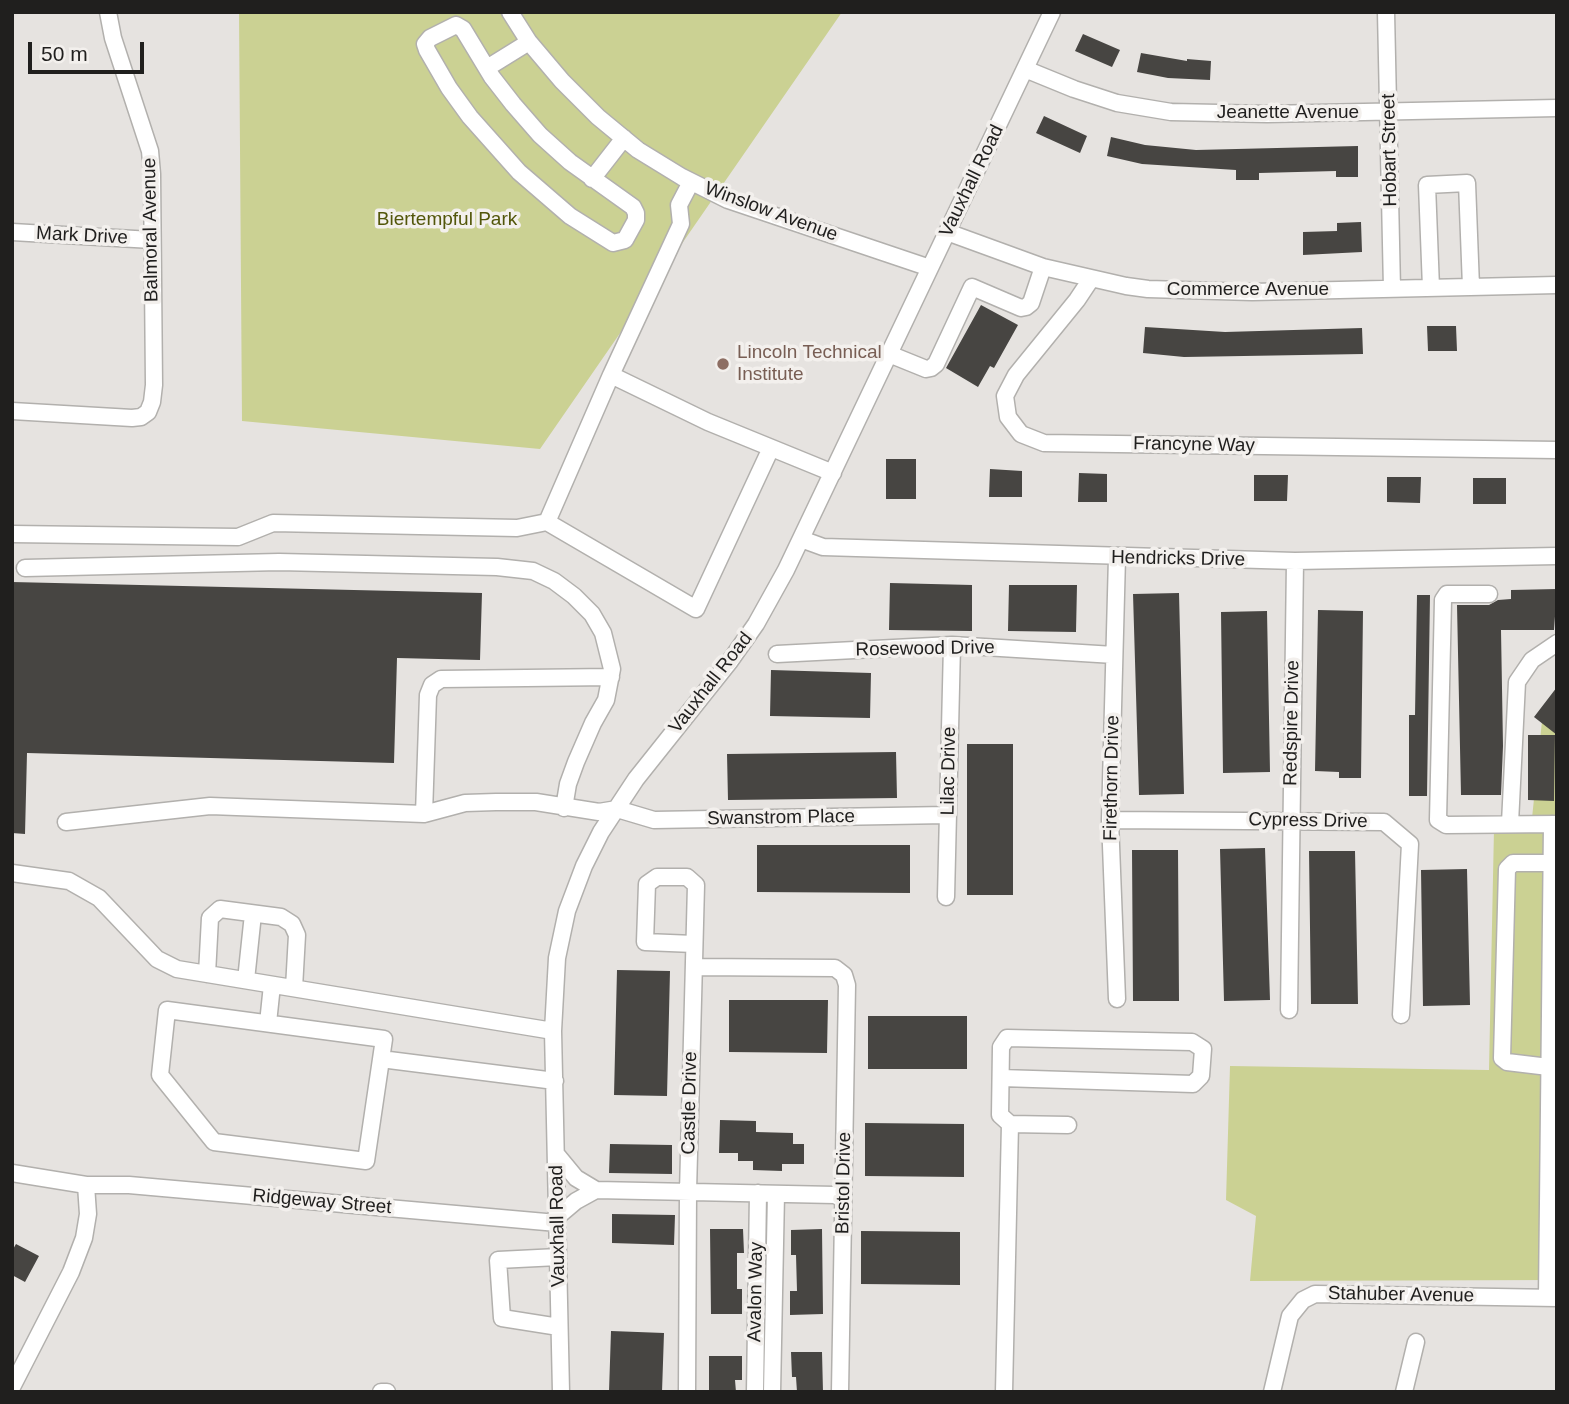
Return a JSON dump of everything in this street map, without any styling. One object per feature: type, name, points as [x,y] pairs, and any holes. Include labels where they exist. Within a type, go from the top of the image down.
[{"type":"street","name":"Balmoral Avenue","points":[[12,411],[132,418],[141,417],[148,412],[154,385],[150,150],[113,38],[108,12]]},
{"type":"street","name":"Winslow Avenue","points":[[510,12],[529,42],[562,81],[598,117],[638,150],[727,200],[930,268]]},
{"type":"street","name":"Vauxhall Road","points":[[561,1392],[553,1031],[557,958],[567,911],[584,866],[601,832],[636,779],[756,624],[833,473],[1052,12]]},
{"type":"street","name":"Hobart Street","points":[[1386,12],[1392,289]]},
{"type":"street","points":[[456,25],[463,29],[513,104],[540,135],[592,179],[633,207],[636,213],[636,220],[625,240],[619,243],[613,243],[595,234],[519,172],[470,117],[437,68],[425,44],[430,38],[456,25]]},
{"type":"street","points":[[487,68],[529,42]]},
{"type":"street","name":"Jeanette Avenue","points":[[1025,69],[1117,103],[1171,112],[1389,112],[1557,108]]},
{"type":"street","points":[[592,179],[624,138]]},
{"type":"street","points":[[547,522],[681,224],[679,205],[691,182]]},
{"type":"street","points":[[1431,288],[1427,185],[1467,183],[1471,287]]},
{"type":"street","name":"Commerce Avenue","points":[[947,232],[1043,267],[1091,279],[1126,286],[1190,292],[1557,285]]},
{"type":"street","name":"Mark Drive","points":[[12,233],[152,240]]},
{"type":"street","points":[[889,354],[926,369],[931,368],[936,364],[972,287],[1021,308],[1026,307],[1031,303],[1043,267]]},
{"type":"street","name":"Francyne Way","points":[[1091,279],[1016,375],[1005,396],[1008,417],[1021,434],[1044,443],[1557,450]]},
{"type":"street","points":[[611,375],[708,422],[833,473]]},
{"type":"street","points":[[12,534],[238,537],[273,523],[517,528],[547,522],[696,609],[771,448]]},
{"type":"street","name":"Hendricks Drive","points":[[801,539],[823,547],[1117,557],[1295,561],[1557,556]]},
{"type":"street","name":"Firethorn Drive","points":[[1117,557],[1110,820],[1117,999]]},
{"type":"street","name":"Redspire Drive","points":[[1289,1010],[1295,561]]},
{"type":"street","points":[[25,568],[279,562],[533,571],[554,581],[592,614],[603,633],[612,669],[606,700],[576,762],[564,807]]},
{"type":"street","points":[[1489,594],[1447,594],[1443,600],[1438,820],[1446,825],[1555,824],[1552,1297]]},
{"type":"street","points":[[1510,823],[1517,682],[1532,660],[1557,643]]},
{"type":"street","name":"Rosewood Drive","points":[[777,654],[952,645],[1114,655]]},
{"type":"street","name":"Lilac Drive","points":[[946,897],[952,645]]},
{"type":"street","points":[[424,814],[428,695],[432,685],[441,679],[611,677]]},
{"type":"street","name":"Swanstrom Place","points":[[66,822],[210,806],[424,814],[465,803],[496,802],[536,802],[599,812],[617,809],[654,820],[947,814]]},
{"type":"street","name":"Cypress Drive","points":[[1110,820],[1384,822],[1410,844],[1401,1015]]},
{"type":"street","points":[[1553,1068],[1507,1062],[1502,1058],[1507,869],[1513,863],[1554,862]]},
{"type":"street","points":[[12,873],[69,881],[99,898],[157,960],[177,969],[553,1031]]},
{"type":"street","name":"Castle Drive","points":[[687,1392],[688,1192],[696,885],[687,877],[657,877],[647,884],[645,942],[694,944]]},
{"type":"street","points":[[207,974],[210,918],[220,909],[281,917],[292,924],[297,935],[294,988]]},
{"type":"street","points":[[246,980],[253,914]]},
{"type":"street","name":"Bristol Drive","points":[[694,967],[835,968],[844,975],[847,985],[840,1392]]},
{"type":"street","points":[[268,1023],[272,985]]},
{"type":"street","points":[[167,1010],[384,1039],[381,1059],[366,1161],[214,1142],[160,1075],[167,1010]]},
{"type":"street","points":[[1001,1078],[1193,1084],[1201,1076],[1203,1049],[1192,1042],[1007,1038],[1001,1047],[1000,1115],[1010,1124],[1068,1125]]},
{"type":"street","points":[[381,1059],[555,1081]]},
{"type":"street","points":[[1004,1392],[1010,1124]]},
{"type":"street","points":[[557,1155],[576,1178],[596,1190],[835,1195],[843,1199]]},
{"type":"street","name":"Ridgeway Street","points":[[12,1173],[86,1185],[129,1185],[557,1220]]},
{"type":"street","points":[[12,1387],[71,1272],[84,1238],[88,1214],[86,1185]]},
{"type":"street","points":[[557,1220],[576,1201],[596,1190]]},
{"type":"street","name":"Avalon Way","points":[[755,1392],[758,1193]]},
{"type":"street","name":"Avalon Way","points":[[772,1392],[776,1194]]},
{"type":"street","points":[[558,1257],[498,1261],[502,1318],[559,1327]]},
{"type":"street","name":"Stahuber Avenue","points":[[1272,1392],[1290,1316],[1303,1300],[1315,1294],[1552,1297]]},
{"type":"street","points":[[1404,1392],[1416,1342]]},
{"type":"street","points":[[381,1392],[387,1392]]},
{"type":"green space","name":"Biertempful Park","points":[[239,12],[842,12],[540,449],[242,421]]},
{"type":"green space","points":[[1557,699],[1557,1280],[1250,1281],[1256,1216],[1226,1200],[1230,1066],[1489,1070],[1494,829],[1531,828],[1542,721]]},
{"type":"building","points":[[1083,34],[1120,50],[1112,67],[1075,51]]},
{"type":"building","points":[[1141,53],[1187,61],[1211,61],[1210,80],[1168,78],[1137,72]]},
{"type":"building","points":[[1044,116],[1087,136],[1080,153],[1036,133]]},
{"type":"building","points":[[1111,137],[1145,145],[1196,150],[1358,146],[1358,177],[1336,177],[1336,171],[1259,173],[1259,180],[1236,180],[1236,170],[1142,164],[1107,156]]},
{"type":"building","points":[[1361,222],[1362,252],[1303,255],[1303,232],[1337,231],[1337,223]]},
{"type":"building","points":[[981,305],[1018,325],[994,368],[990,366],[978,387],[946,368]]},
{"type":"building","points":[[1427,326],[1456,326],[1457,351],[1428,351]]},
{"type":"building","points":[[1145,327],[1225,332],[1362,328],[1363,354],[1184,357],[1143,353]]},
{"type":"building","points":[[886,459],[916,459],[916,499],[886,499]]},
{"type":"building","points":[[990,469],[1022,471],[1022,497],[989,497]]},
{"type":"building","points":[[1079,473],[1107,474],[1107,502],[1078,502]]},
{"type":"building","points":[[1254,475],[1288,475],[1287,501],[1254,501]]},
{"type":"building","points":[[1387,477],[1421,477],[1420,503],[1387,502]]},
{"type":"building","points":[[1473,478],[1506,478],[1506,504],[1473,504]]},
{"type":"building","points":[[12,582],[482,593],[480,660],[397,658],[394,763],[27,753],[25,834],[12,833]]},
{"type":"building","points":[[890,583],[972,585],[972,631],[889,630]]},
{"type":"building","points":[[1009,585],[1077,585],[1076,632],[1008,631]]},
{"type":"building","points":[[1557,589],[1554,630],[1501,630],[1501,795],[1461,795],[1457,605],[1489,605],[1498,600],[1511,599],[1511,590]]},
{"type":"building","points":[[1179,593],[1184,794],[1139,795],[1133,594]]},
{"type":"building","points":[[1417,595],[1430,595],[1427,796],[1409,796],[1409,715],[1415,715]]},
{"type":"building","points":[[1318,610],[1363,611],[1361,778],[1339,778],[1339,772],[1315,771]]},
{"type":"building","points":[[1267,611],[1270,772],[1223,773],[1221,612]]},
{"type":"building","points":[[771,670],[871,673],[870,718],[770,716]]},
{"type":"building","points":[[1557,687],[1557,735],[1534,717]]},
{"type":"building","points":[[1528,735],[1555,735],[1554,801],[1528,800]]},
{"type":"building","points":[[967,744],[1013,744],[1013,895],[967,895]]},
{"type":"building","points":[[896,752],[897,798],[728,800],[727,754]]},
{"type":"building","points":[[757,845],[910,845],[910,893],[757,892]]},
{"type":"building","points":[[1265,848],[1270,1000],[1224,1001],[1220,849]]},
{"type":"building","points":[[1132,850],[1178,850],[1179,1001],[1133,1001]]},
{"type":"building","points":[[1309,851],[1355,851],[1358,1004],[1311,1004]]},
{"type":"building","points":[[1467,869],[1470,1005],[1423,1006],[1421,870]]},
{"type":"building","points":[[617,970],[670,971],[667,1096],[614,1095]]},
{"type":"building","points":[[729,1000],[828,1000],[827,1053],[729,1052]]},
{"type":"building","points":[[868,1016],[967,1016],[967,1069],[868,1069]]},
{"type":"building","points":[[720,1120],[756,1121],[756,1132],[793,1133],[793,1144],[804,1144],[804,1164],[782,1164],[782,1171],[753,1170],[753,1161],[738,1161],[738,1153],[719,1153]]},
{"type":"building","points":[[865,1123],[964,1124],[964,1177],[865,1176]]},
{"type":"building","points":[[610,1144],[672,1145],[672,1174],[609,1173]]},
{"type":"building","points":[[612,1214],[675,1215],[674,1245],[612,1243]]},
{"type":"building","points":[[710,1229],[743,1229],[744,1253],[737,1253],[737,1289],[742,1289],[742,1314],[711,1314]]},
{"type":"building","points":[[822,1229],[823,1314],[790,1315],[790,1291],[797,1291],[796,1255],[791,1255],[791,1230]]},
{"type":"building","points":[[861,1231],[960,1232],[960,1285],[861,1284]]},
{"type":"building","points":[[16,1244],[39,1256],[25,1282],[12,1275],[12,1251]]},
{"type":"building","points":[[611,1331],[664,1333],[662,1392],[609,1392]]},
{"type":"building","points":[[791,1352],[822,1352],[823,1392],[797,1392],[796,1377],[792,1377]]},
{"type":"building","points":[[709,1356],[742,1356],[742,1380],[735,1380],[736,1392],[709,1392]]},
{"type":"place","name":"Lincoln Technical Institute","points":[[723,364]]}]
